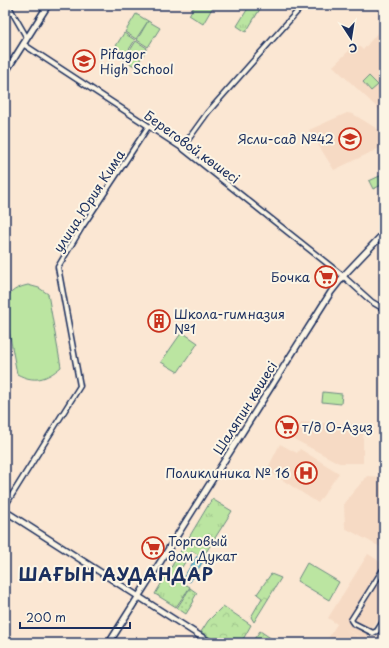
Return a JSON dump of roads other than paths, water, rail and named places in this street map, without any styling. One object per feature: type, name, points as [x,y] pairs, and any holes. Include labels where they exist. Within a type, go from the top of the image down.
[{"type":"main road","points":[[5,73],[48,5]]},
{"type":"main road","name":"Шаляпин көшесі","points":[[109,643],[331,292],[343,276],[384,233]]},
{"type":"main road","points":[[5,511],[211,643]]},
{"type":"street","points":[[8,5],[27,38]]},
{"type":"street","points":[[182,148],[208,112],[303,5]]},
{"type":"street","name":"Береговой көшесі","points":[[23,44],[182,148],[343,276],[372,302],[384,309]]},
{"type":"street","name":"улица Юрия Кима","points":[[5,506],[80,386],[58,267],[82,227],[148,127]]},
{"type":"street","points":[[382,571],[351,620],[353,623],[373,633],[377,631],[384,620]]},
{"type":"water","points":[[197,556],[204,560],[190,582],[183,578]]},
{"type":"place","name":"Pifagor High School","points":[[84,61]]},
{"type":"place","name":"Ясли-сад №42","points":[[350,139]]},
{"type":"place","name":"Бочка","points":[[326,277]]},
{"type":"place","name":"Школа-гимназия №1","points":[[159,321]]},
{"type":"place","name":"т/д О-Азиз","points":[[287,427]]},
{"type":"place","name":"Поликлиника № 16","points":[[306,473]]},
{"type":"place","name":"Торговый дом Дукат","points":[[153,548]]},
{"type":"district","name":"ШАҒЫН АУДАНДАР","points":[[116,575]]}]
